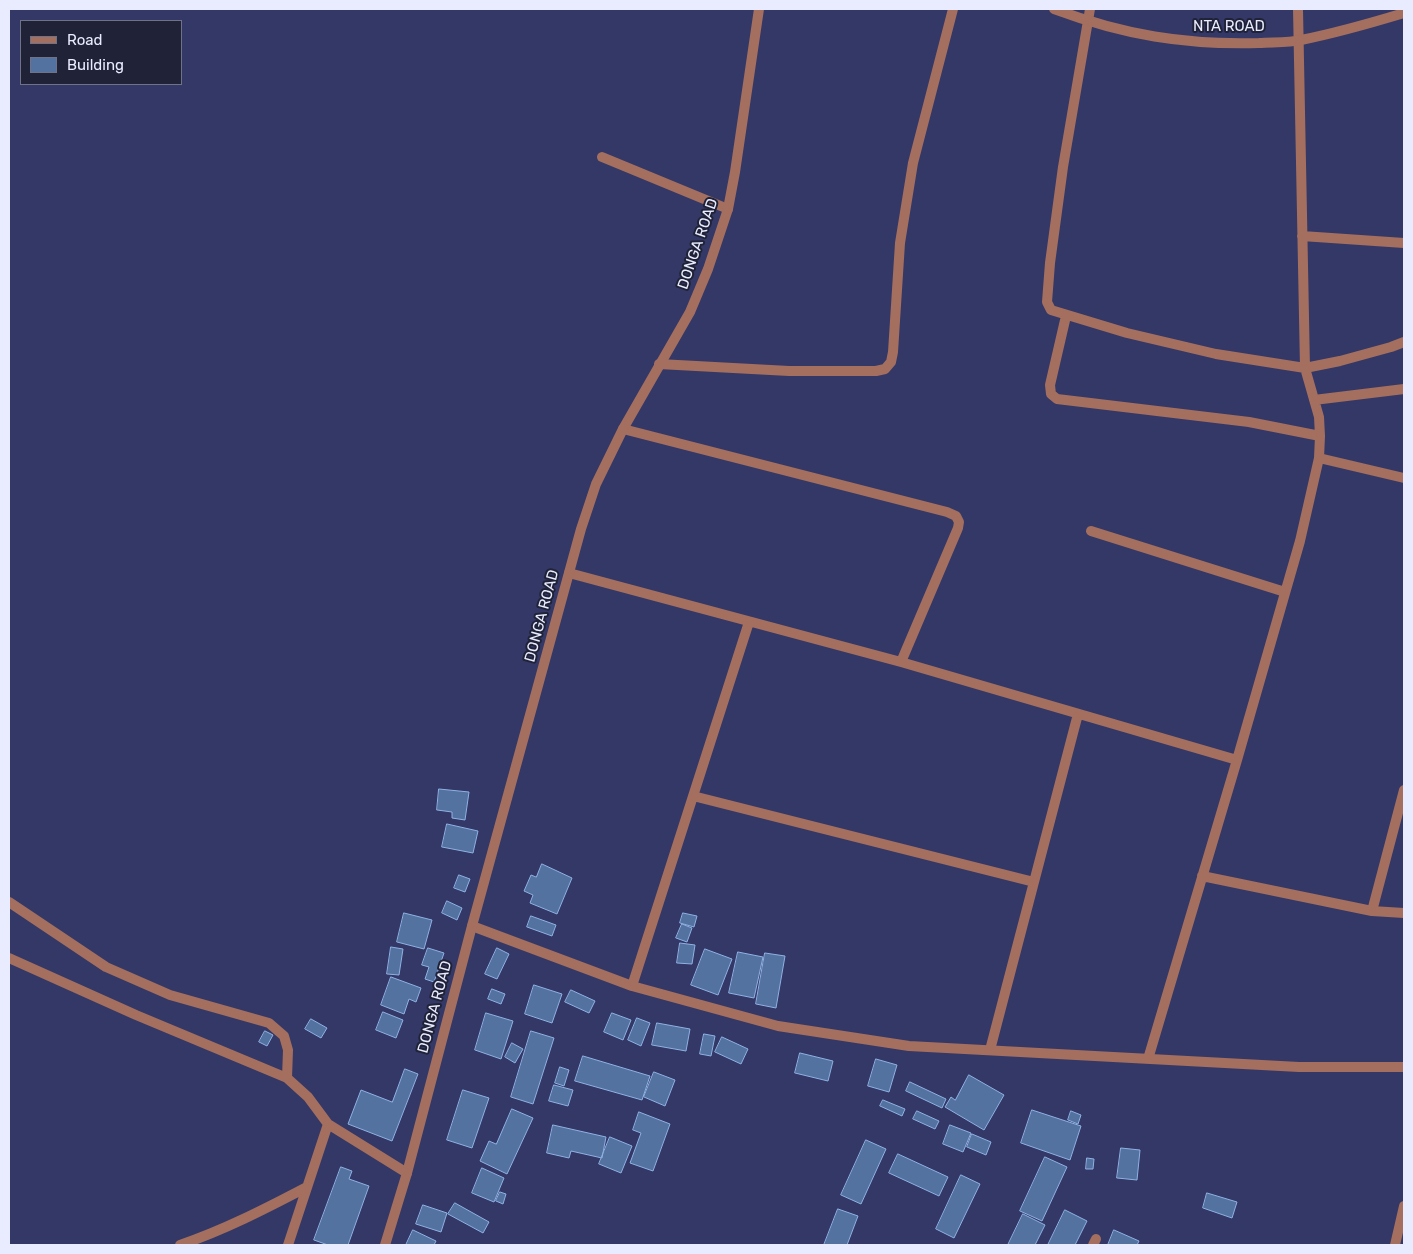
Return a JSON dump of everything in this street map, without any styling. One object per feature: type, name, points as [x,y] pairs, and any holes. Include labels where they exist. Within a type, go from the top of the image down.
[{"type":"street","name":"DONGA ROAD","points":[[385,1245],[407,1173],[472,926],[569,573],[596,484],[622,429],[690,312],[708,269],[728,209],[743,130],[759,9]]},
{"type":"street","points":[[659,364],[789,371],[876,371],[885,369],[891,362],[900,242],[913,163],[953,9]]},
{"type":"street","name":"NTA ROAD","points":[[1054,9],[1086,21],[1127,32],[1196,42],[1237,43],[1299,41],[1404,13]]},
{"type":"street","points":[[1090,9],[1086,21],[1063,167],[1050,263],[1048,302],[1051,310],[1127,334],[1216,354],[1305,368],[1340,361],[1404,342]]},
{"type":"street","points":[[1148,1059],[1238,760],[1300,541],[1318,458],[1319,417],[1305,368],[1298,9]]},
{"type":"street","points":[[602,157],[728,209]]},
{"type":"street","points":[[1302,236],[1404,243]]},
{"type":"street","points":[[1066,316],[1050,385],[1051,394],[1057,399],[1249,422],[1320,436]]},
{"type":"street","points":[[1314,400],[1404,389]]},
{"type":"street","points":[[622,429],[937,509],[956,516],[959,522],[958,528],[901,662]]},
{"type":"street","points":[[1318,458],[1404,478]]},
{"type":"street","points":[[1091,531],[1285,592]]},
{"type":"street","points":[[569,573],[901,662],[1238,760]]},
{"type":"street","points":[[632,986],[749,622]]},
{"type":"street","points":[[990,1050],[1078,714]]},
{"type":"street","points":[[1372,911],[1404,790]]},
{"type":"street","points":[[693,796],[1034,882]]},
{"type":"street","points":[[1202,876],[1372,911],[1404,913]]},
{"type":"street","points":[[9,902],[106,967],[170,995],[269,1023],[284,1036],[288,1050],[287,1078]]},
{"type":"street","points":[[472,926],[632,986],[778,1026],[908,1046],[1299,1067],[1404,1067]]},
{"type":"street","points":[[9,958],[136,1015],[287,1078],[308,1097],[328,1124],[407,1173]]},
{"type":"street","points":[[288,1245],[328,1124]]},
{"type":"street","points":[[180,1245],[202,1241],[307,1187]]},
{"type":"street","points":[[1395,1245],[1404,1206]]},
{"type":"building","points":[[439,789],[469,792],[465,820],[452,818],[452,812],[437,810]]},
{"type":"building","points":[[447,824],[478,831],[473,853],[442,847]]},
{"type":"building","points":[[542,864],[572,878],[557,914],[530,903],[533,895],[524,891],[531,875],[536,877]]},
{"type":"building","points":[[459,875],[470,879],[465,892],[454,888]]},
{"type":"building","points":[[447,901],[462,908],[457,920],[442,913]]},
{"type":"building","points":[[404,913],[432,920],[424,949],[397,942]]},
{"type":"building","points":[[683,913],[697,916],[694,927],[680,923]]},
{"type":"building","points":[[531,916],[556,925],[552,936],[527,927]]},
{"type":"building","points":[[682,924],[692,928],[687,942],[676,938]]},
{"type":"building","points":[[680,943],[695,945],[692,964],[677,963]]},
{"type":"building","points":[[391,947],[403,949],[399,975],[387,974]]},
{"type":"building","points":[[428,948],[444,953],[434,982],[425,979],[429,967],[422,965]]},
{"type":"building","points":[[497,948],[509,954],[497,979],[485,974]]},
{"type":"building","points":[[705,949],[732,959],[718,995],[691,985]]},
{"type":"building","points":[[738,952],[763,957],[754,998],[729,993]]},
{"type":"building","points":[[765,953],[785,956],[776,1008],[756,1004]]},
{"type":"building","points":[[391,977],[421,988],[416,1002],[409,999],[404,1014],[381,1005]]},
{"type":"building","points":[[534,985],[562,994],[552,1023],[525,1014]]},
{"type":"building","points":[[492,989],[505,994],[501,1004],[488,999]]},
{"type":"building","points":[[571,990],[595,1001],[589,1013],[565,1002]]},
{"type":"building","points":[[383,1012],[403,1020],[396,1038],[376,1030]]},
{"type":"building","points":[[486,1013],[513,1021],[501,1059],[475,1050]]},
{"type":"building","points":[[612,1013],[631,1020],[623,1040],[604,1032]]},
{"type":"building","points":[[637,1018],[650,1023],[641,1046],[628,1040]]},
{"type":"building","points":[[311,1019],[327,1028],[321,1038],[305,1029]]},
{"type":"building","points":[[657,1023],[690,1029],[686,1051],[652,1045]]},
{"type":"building","points":[[265,1031],[273,1035],[267,1046],[259,1042]]},
{"type":"building","points":[[531,1031],[554,1038],[533,1104],[511,1097]]},
{"type":"building","points":[[704,1034],[715,1036],[711,1056],[700,1054]]},
{"type":"building","points":[[722,1037],[748,1049],[741,1064],[715,1052]]},
{"type":"building","points":[[512,1043],[523,1049],[515,1063],[505,1057]]},
{"type":"building","points":[[800,1053],[833,1061],[828,1081],[795,1073]]},
{"type":"building","points":[[583,1056],[650,1076],[642,1100],[575,1081]]},
{"type":"building","points":[[876,1059],[897,1065],[889,1092],[868,1086]]},
{"type":"building","points":[[560,1067],[569,1070],[564,1086],[555,1083]]},
{"type":"building","points":[[405,1069],[418,1074],[392,1141],[348,1124],[361,1090],[392,1102]]},
{"type":"building","points":[[654,1072],[675,1080],[665,1106],[644,1097]]},
{"type":"building","points":[[969,1075],[1004,1095],[984,1130],[945,1107],[951,1097],[955,1100]]},
{"type":"building","points":[[910,1082],[946,1099],[942,1108],[906,1091]]},
{"type":"building","points":[[554,1085],[573,1090],[568,1106],[549,1101]]},
{"type":"building","points":[[463,1090],[489,1098],[472,1148],[447,1140]]},
{"type":"building","points":[[883,1100],[905,1109],[902,1116],[880,1106]]},
{"type":"building","points":[[512,1109],[533,1118],[507,1174],[480,1161],[489,1141],[496,1144]]},
{"type":"building","points":[[1032,1110],[1081,1126],[1070,1160],[1021,1143]]},
{"type":"building","points":[[917,1111],[939,1121],[935,1129],[913,1119]]},
{"type":"building","points":[[1071,1111],[1081,1115],[1078,1124],[1068,1120]]},
{"type":"building","points":[[639,1112],[670,1124],[653,1171],[630,1163],[641,1133],[633,1130]]},
{"type":"building","points":[[553,1125],[606,1137],[602,1158],[571,1151],[569,1158],[547,1153]]},
{"type":"building","points":[[950,1125],[971,1133],[963,1152],[943,1144]]},
{"type":"building","points":[[972,1134],[991,1142],[986,1155],[967,1147]]},
{"type":"building","points":[[610,1137],[632,1146],[621,1173],[599,1164]]},
{"type":"building","points":[[866,1140],[886,1149],[861,1204],[841,1195]]},
{"type":"building","points":[[1121,1148],[1140,1150],[1137,1180],[1117,1178]]},
{"type":"building","points":[[898,1154],[948,1177],[939,1196],[889,1173]]},
{"type":"building","points":[[1045,1157],[1067,1167],[1042,1221],[1020,1211]]},
{"type":"building","points":[[1087,1158],[1094,1159],[1093,1169],[1086,1169]]},
{"type":"building","points":[[341,1167],[352,1171],[349,1179],[369,1186],[348,1245],[328,1245],[314,1240]]},
{"type":"building","points":[[482,1168],[504,1178],[494,1202],[472,1193]]},
{"type":"building","points":[[961,1175],[980,1184],[954,1238],[936,1229]]},
{"type":"building","points":[[500,1192],[506,1194],[503,1204],[496,1201]]},
{"type":"building","points":[[1207,1193],[1237,1202],[1232,1218],[1203,1208]]},
{"type":"building","points":[[455,1203],[489,1222],[483,1233],[448,1214]]},
{"type":"building","points":[[423,1205],[447,1213],[441,1232],[416,1224]]},
{"type":"building","points":[[838,1209],[858,1216],[847,1245],[824,1245]]},
{"type":"building","points":[[1065,1210],[1087,1221],[1075,1245],[1048,1245]]},
{"type":"building","points":[[1023,1214],[1045,1225],[1035,1245],[1008,1245]]},
{"type":"building","points":[[413,1230],[436,1241],[434,1245],[406,1245]]},
{"type":"building","points":[[1114,1230],[1139,1241],[1137,1245],[1108,1245]]}]
